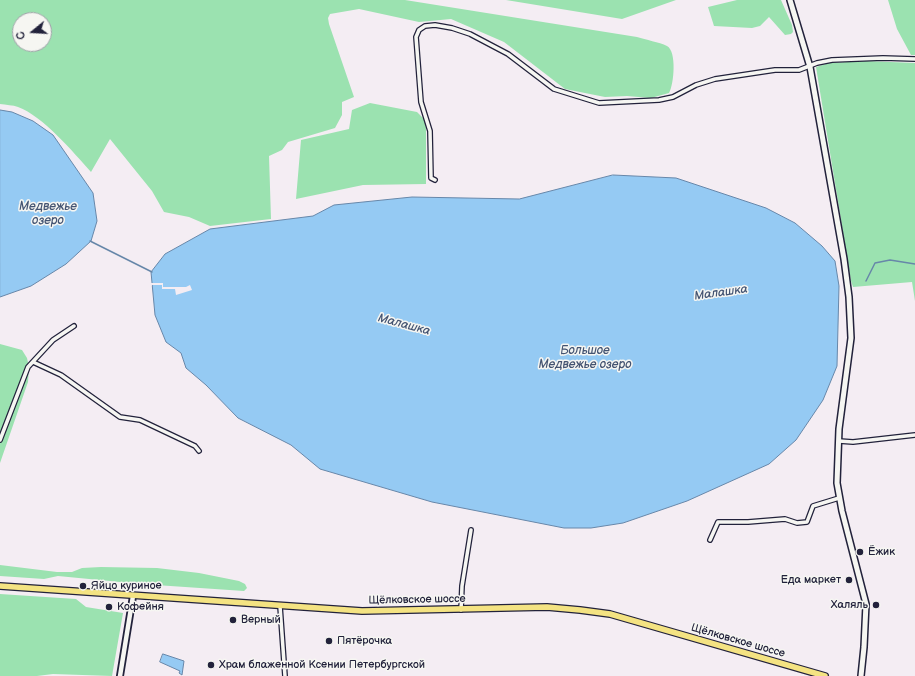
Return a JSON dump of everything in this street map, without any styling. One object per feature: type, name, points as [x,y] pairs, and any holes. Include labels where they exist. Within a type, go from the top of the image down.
[{"type":"main road","points":[[790,0],[802,34],[810,67],[844,259],[849,297],[851,338],[837,462],[839,498],[866,604],[861,676]]},
{"type":"main road","name":"Щёлковское шоссе","points":[[0,586],[362,611],[547,608],[580,610],[610,614],[825,676]]},
{"type":"street","points":[[435,180],[431,178],[430,131],[421,102],[416,38],[419,30],[425,26],[435,25],[452,28],[483,40],[508,54],[554,89],[599,103],[659,100],[673,97],[696,85],[715,79],[775,70],[799,70],[817,63],[852,58],[915,59]]},
{"type":"street","points":[[0,440],[22,379],[28,367],[53,340],[74,326]]},
{"type":"street","points":[[33,362],[62,375],[120,418],[140,420],[195,446],[199,451]]},
{"type":"street","points":[[839,441],[854,442],[915,436]]},
{"type":"street","points":[[710,540],[718,522],[756,522],[785,519],[803,523],[807,522],[813,506],[839,498]]},
{"type":"street","points":[[461,610],[462,586],[471,530]]},
{"type":"street","points":[[120,676],[133,596]]},
{"type":"street","points":[[280,606],[285,676]]},
{"type":"green space","points":[[0,0],[405,0],[637,37],[667,46],[672,54],[674,68],[669,93],[651,98],[627,96],[605,97],[565,89],[504,42],[451,19],[419,22],[359,9],[330,14],[328,18],[329,24],[354,97],[342,102],[342,115],[335,128],[288,142],[282,150],[269,156],[271,219],[210,226],[189,217],[164,212],[152,191],[110,139],[91,172],[47,126],[28,112],[12,105],[0,104]]},
{"type":"green space","points":[[506,0],[676,0],[622,19]]},
{"type":"green space","points":[[737,0],[781,0],[792,25],[793,32],[785,35],[769,17],[760,26],[752,28],[714,26],[708,7]]},
{"type":"green space","points":[[888,0],[915,0],[915,55],[911,55],[897,29]]},
{"type":"green space","points":[[866,61],[915,63],[915,301],[912,282],[853,287],[851,281],[816,67],[829,63]]},
{"type":"green space","points":[[370,103],[417,112],[425,120],[426,184],[363,185],[296,199],[301,140],[349,129],[352,110]]},
{"type":"green space","points":[[0,344],[22,350],[27,358],[29,367],[28,382],[0,463]]},
{"type":"green space","points":[[0,565],[57,572],[72,572],[82,568],[101,567],[157,568],[199,573],[239,581],[245,584],[247,588],[244,591],[141,584],[58,576],[44,579],[0,576]]},
{"type":"green space","points":[[0,594],[76,599],[86,607],[123,613],[112,676],[53,674],[37,676],[0,676]]},
{"type":"water","name":"Медвежье озеро","points":[[0,110],[12,112],[33,121],[53,135],[93,193],[97,221],[91,241],[66,264],[31,286],[0,297]]},
{"type":"water","name":"Большое Медвежье озеро","points":[[613,175],[676,178],[766,208],[795,223],[822,246],[835,261],[839,286],[837,366],[823,400],[796,440],[769,464],[687,501],[623,523],[591,528],[564,528],[432,502],[320,469],[291,445],[238,418],[206,385],[186,368],[181,353],[166,342],[155,315],[151,272],[165,254],[210,229],[313,216],[334,205],[412,197],[519,199]]},
{"type":"water","points":[[163,654],[184,661],[182,675],[179,673],[180,671],[160,662]]},
{"type":"pier","points":[[150,280],[151,283],[163,283],[163,287],[186,287],[190,285],[192,290],[176,295],[175,289],[162,289],[162,285],[152,285],[150,288]]},
{"type":"waterway","name":"Малашка","points":[[90,241],[152,272]]},
{"type":"waterway","name":"Малашка","points":[[866,281],[875,263],[890,260],[915,264]]},
{"type":"place","name":"Ёжик","points":[[860,552]]},
{"type":"place","name":"Еда маркет","points":[[849,580]]},
{"type":"place","name":"Яйцо куриное","points":[[83,586]]},
{"type":"place","name":"Халяль","points":[[876,605]]},
{"type":"place","name":"Кофейня","points":[[109,607]]},
{"type":"place","name":"Верный","points":[[233,620]]},
{"type":"place","name":"Пятёрочка","points":[[329,641]]},
{"type":"place","name":"Храм блаженной Ксении Петербургской","points":[[211,665]]}]
